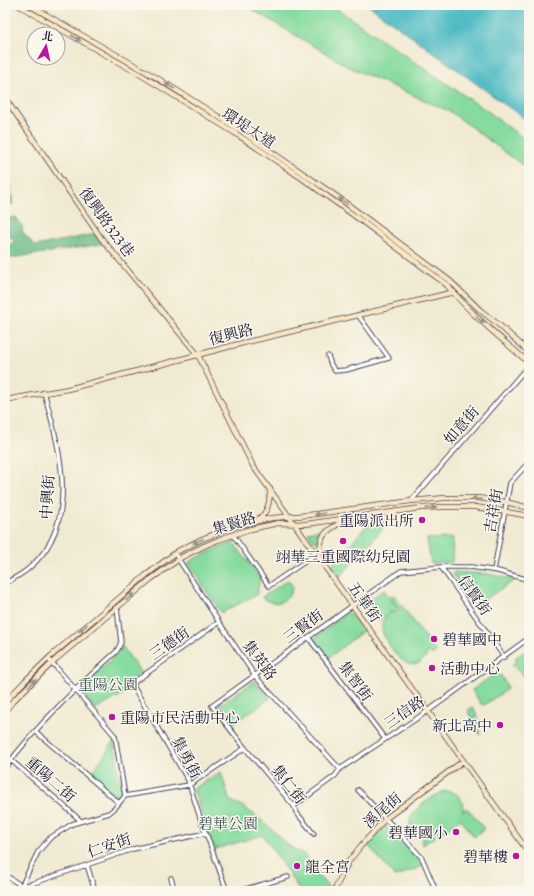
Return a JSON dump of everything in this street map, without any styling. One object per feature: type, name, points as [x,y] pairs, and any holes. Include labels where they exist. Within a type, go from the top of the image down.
[{"type":"street","name":"環堤大道","points":[[18,5],[237,131]]},
{"type":"street","name":"環堤大道","points":[[29,5],[157,78],[380,228],[450,281],[480,310],[529,352]]},
{"type":"street","name":"復興路323巷","points":[[5,98],[101,238],[198,355]]},
{"type":"street","name":"環堤大道","points":[[279,160],[447,285],[475,315],[529,364]]},
{"type":"street","name":"復興路","points":[[5,400],[68,388],[452,292],[463,293]]},
{"type":"street","points":[[328,356],[334,371],[346,370],[389,358],[358,315]]},
{"type":"street","points":[[512,348],[517,342]]},
{"type":"street","name":"五華街","points":[[198,355],[253,466],[529,853]]},
{"type":"street","name":"如意街","points":[[411,501],[529,364]]},
{"type":"street","name":"中興街","points":[[5,584],[28,569],[40,556],[52,538],[59,523],[62,495],[61,466],[55,433],[44,392]]},
{"type":"street","name":"吉祥街","points":[[494,570],[510,483],[529,462]]},
{"type":"street","points":[[255,521],[263,517],[269,501],[270,489]]},
{"type":"street","name":"集賢路","points":[[5,711],[50,661],[145,576],[178,551],[202,539],[255,521],[411,501],[445,498],[478,498],[506,502],[529,508]]},
{"type":"street","name":"集賢路","points":[[5,702],[25,680],[117,608],[151,579],[178,560],[204,546],[232,535],[278,523],[295,525],[306,524],[422,508],[475,507],[529,516]]},
{"type":"street","points":[[322,562],[320,551],[324,534],[329,529],[349,518]]},
{"type":"street","points":[[232,535],[269,586],[316,554]]},
{"type":"street","name":"集英路","points":[[175,554],[254,676],[340,769]]},
{"type":"street","name":"三賢街","points":[[245,748],[212,706],[400,571],[441,567],[461,567],[494,570],[529,580]]},
{"type":"street","name":"信賢街","points":[[441,567],[504,657]]},
{"type":"street","points":[[5,768],[21,746],[75,689],[116,652],[121,642],[117,608]]},
{"type":"street","name":"三德街","points":[[134,684],[137,680],[219,622]]},
{"type":"street","name":"集智街","points":[[308,637],[385,739]]},
{"type":"street","name":"三信路","points":[[294,806],[336,776],[340,769],[428,711],[529,638]]},
{"type":"street","points":[[50,661],[115,736],[125,796]]},
{"type":"street","name":"集勇街","points":[[134,684],[134,689],[188,780],[227,891]]},
{"type":"street","points":[[35,731],[119,804]]},
{"type":"street","points":[[19,891],[38,852],[50,838],[58,832],[72,824],[109,813],[125,796],[189,785],[245,748]]},
{"type":"street","name":"集仁街","points":[[245,748],[294,806],[296,812],[314,834]]},
{"type":"street","name":"重陽二街","points":[[5,755],[81,821]]},
{"type":"street","name":"溪尾街","points":[[334,891],[349,861],[385,819],[463,760]]},
{"type":"street","points":[[358,790],[422,858],[436,891]]},
{"type":"street","name":"仁安街","points":[[22,886],[133,849],[206,833]]},
{"type":"street","points":[[86,865],[95,891]]},
{"type":"street","points":[[5,876],[22,886]]},
{"type":"street","points":[[239,891],[288,877]]},
{"type":"street","points":[[171,878],[174,891]]},
{"type":"green space","points":[[245,5],[331,5],[490,113],[529,143],[529,170],[451,112],[349,67]]},
{"type":"green space","points":[[10,185],[13,204],[5,205],[5,186]]},
{"type":"green space","points":[[16,217],[22,226],[23,233],[35,246],[95,234],[103,244],[5,259],[5,245],[14,243],[12,237],[5,238],[5,219]]},
{"type":"green space","points":[[392,518],[339,578],[330,567],[370,522]]},
{"type":"green space","points":[[323,529],[317,542],[314,542],[308,532]]},
{"type":"green space","points":[[453,538],[452,562],[431,563],[427,539]]},
{"type":"green space","points":[[233,542],[260,578],[257,594],[221,613],[188,563]]},
{"type":"green space","points":[[454,572],[488,574],[515,580],[474,606],[453,574]]},
{"type":"green space","points":[[288,580],[292,590],[284,600],[276,603],[265,600],[262,597]]},
{"type":"green space","points":[[384,590],[397,608],[389,613],[400,611],[390,597],[394,595],[436,652],[432,655],[428,651],[425,658],[419,663],[407,663],[398,656],[384,636],[382,630],[383,621],[389,614],[378,621],[365,603]]},
{"type":"green space","points":[[348,612],[363,631],[327,659],[312,640]]},
{"type":"green space","name":"重陽公園","points":[[122,646],[141,673],[132,679],[130,684],[125,683],[123,694],[95,710],[80,691],[80,688],[119,652]]},
{"type":"green space","points":[[529,649],[529,674],[526,676],[522,675],[512,665],[517,661],[515,658]]},
{"type":"green space","points":[[496,673],[499,676],[501,675],[507,686],[506,690],[484,705],[481,704],[472,690]]},
{"type":"green space","points":[[254,681],[270,698],[230,726],[217,707]]},
{"type":"green space","points":[[472,707],[479,724],[480,735],[470,721],[473,719],[469,715],[469,709]]},
{"type":"green space","points":[[114,741],[122,793],[122,795],[117,799],[91,774]]},
{"type":"green space","name":"碧華公園","points":[[221,772],[229,800],[244,807],[265,823],[290,847],[305,854],[313,870],[330,889],[330,891],[300,891],[263,835],[215,849],[193,789]]},
{"type":"green space","points":[[445,791],[453,792],[459,796],[463,811],[467,808],[484,829],[474,837],[461,819],[423,845],[421,841],[424,839],[416,834],[411,828],[411,816],[416,809],[424,803]]},
{"type":"green space","points":[[386,825],[423,866],[395,877],[368,845]]},
{"type":"water","points":[[368,5],[529,5],[529,122]]},
{"type":"waterway","points":[[5,234],[15,232]]},
{"type":"place","name":"重陽派出所","points":[[422,520]]},
{"type":"place","name":"翊華三重國際幼兒園","points":[[343,541]]},
{"type":"place","name":"碧華國中","points":[[434,639]]},
{"type":"place","name":"活動中心","points":[[432,668]]},
{"type":"place","name":"重陽市民活動中心","points":[[112,717]]},
{"type":"place","name":"新北高中","points":[[500,725]]},
{"type":"place","name":"碧華國小","points":[[456,832]]},
{"type":"place","name":"碧華樓","points":[[516,856]]},
{"type":"place","name":"龍全宮","points":[[297,866]]}]
